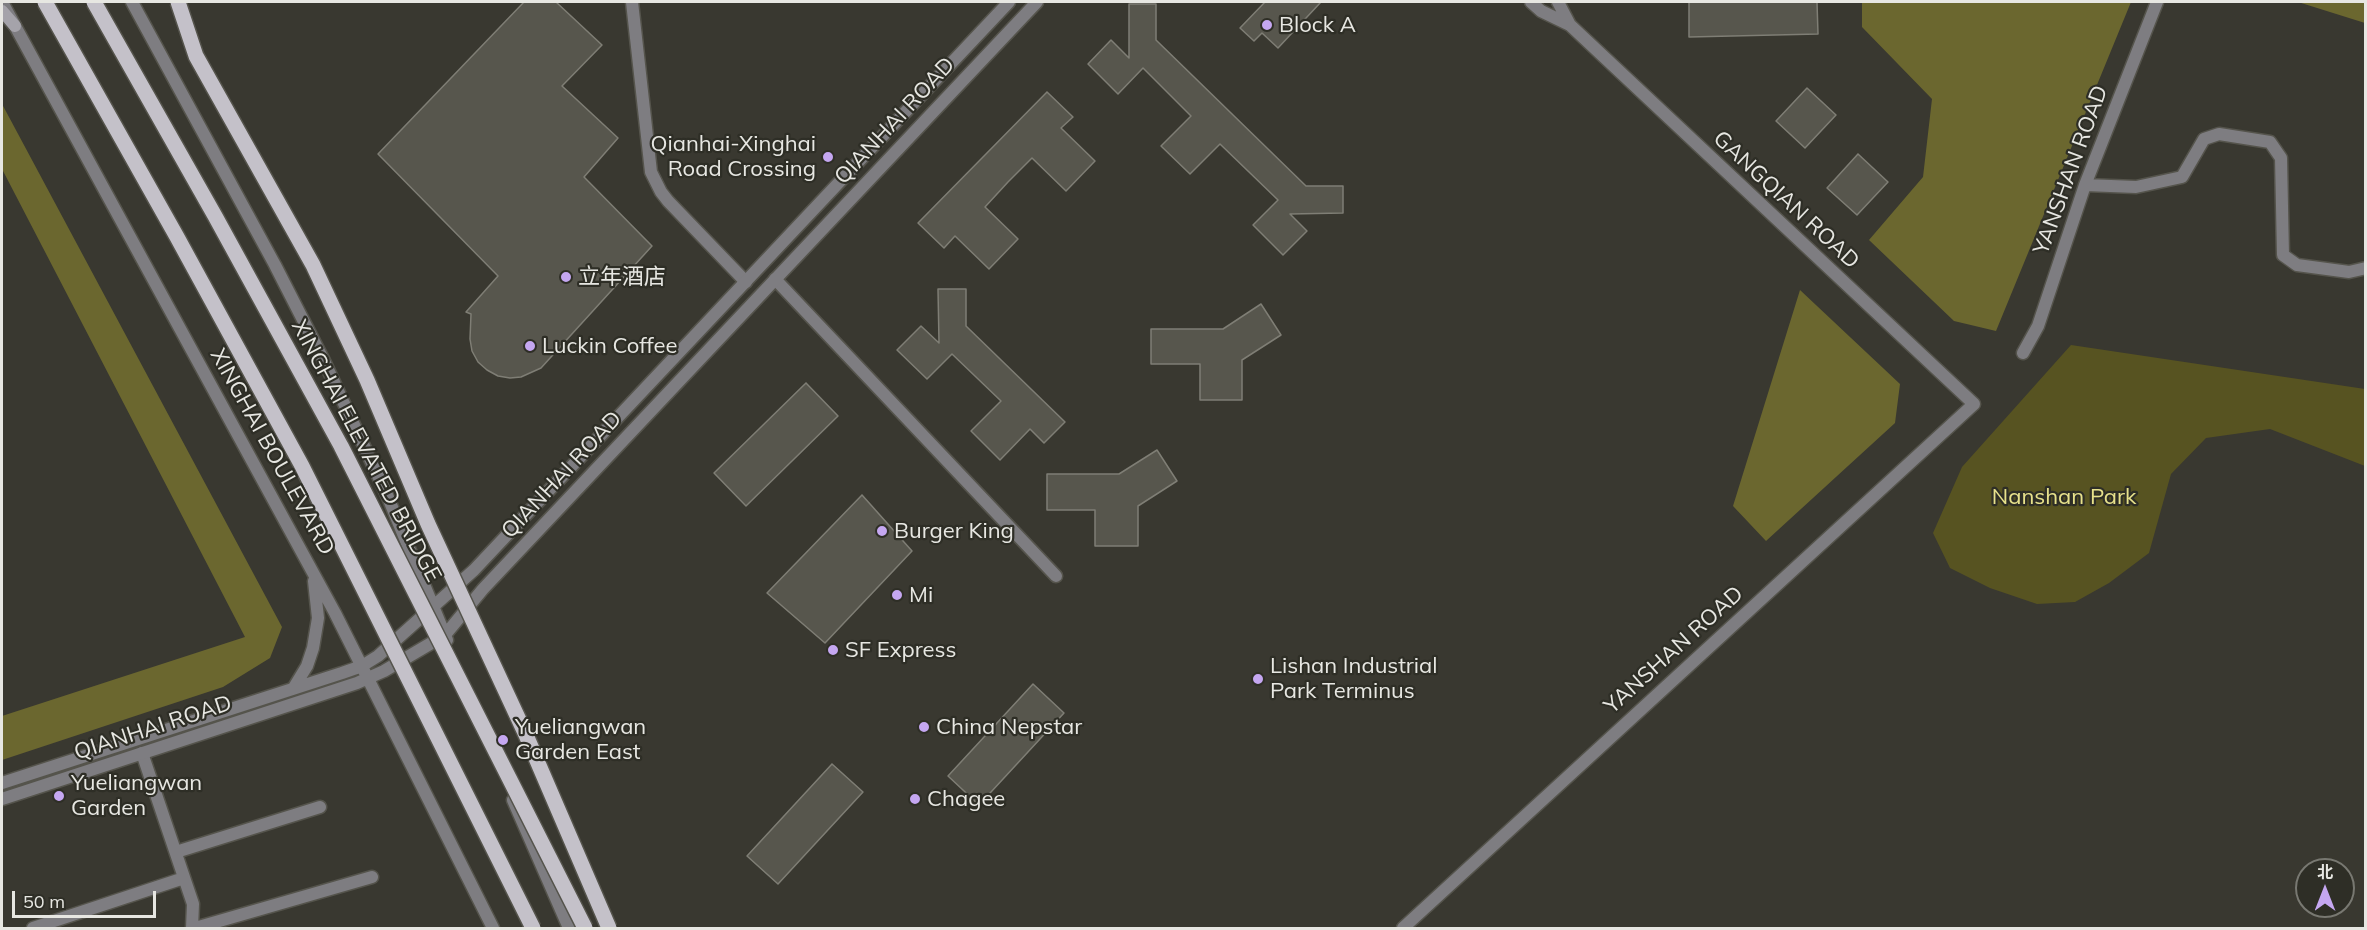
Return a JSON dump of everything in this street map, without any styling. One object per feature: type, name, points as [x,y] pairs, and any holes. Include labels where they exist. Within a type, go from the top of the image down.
[{"type":"main road","points":[[45,2],[302,466],[532,928]]},
{"type":"main road","name":"XINGHAI ELEVATED BRIDGE","points":[[94,2],[340,446],[585,928]]},
{"type":"main road","points":[[178,2],[196,56],[313,265],[367,380],[428,524],[526,735],[609,928]]},
{"type":"main road","points":[[2,11],[15,26]]},
{"type":"street","name":"XINGHAI BOULEVARD","points":[[2,2],[312,571],[493,928]]},
{"type":"street","points":[[132,2],[275,265],[324,361],[387,495],[542,869],[569,928]]},
{"type":"street","points":[[632,2],[651,172],[668,201],[746,282]]},
{"type":"street","name":"QIANHAI ROAD","points":[[2,783],[362,666],[378,656],[474,570],[1009,2]]},
{"type":"street","name":"QIANHAI ROAD","points":[[2,799],[368,678],[445,635],[483,589],[1037,2]]},
{"type":"street","name":"GANGQIAN ROAD","points":[[1531,2],[1541,11],[1570,25],[1974,404]]},
{"type":"street","name":"GANGQIAN ROAD","points":[[1558,2],[1570,25]]},
{"type":"street","name":"YANSHAN ROAD","points":[[2023,353],[2038,326],[2085,185],[2157,2]]},
{"type":"street","points":[[2085,185],[2136,187],[2182,177],[2204,139],[2219,134],[2270,142],[2281,158],[2283,255],[2297,265],[2349,272],[2366,268]]},
{"type":"street","points":[[775,279],[1056,576]]},
{"type":"street","name":"YANSHAN ROAD","points":[[1403,928],[1974,404]]},
{"type":"street","points":[[293,689],[306,666],[315,638],[318,618],[312,571]]},
{"type":"street","points":[[142,753],[193,904],[194,928],[372,878]]},
{"type":"street","points":[[176,852],[320,807]]},
{"type":"street","points":[[33,928],[184,878]]},
{"type":"green space","name":"Nanshan Park","points":[[2071,345],[2365,389],[2365,466],[2270,429],[2206,438],[2171,474],[2149,553],[2109,583],[2075,602],[2037,604],[1990,588],[1950,568],[1933,533],[1962,467]]},
{"type":"shaded area","points":[[1862,2],[2131,2],[1996,331],[1954,321],[1869,240],[1923,177],[1932,99],[1862,27]]},
{"type":"shaded area","points":[[2298,2],[2365,2],[2365,23]]},
{"type":"shaded area","points":[[2,104],[282,627],[270,658],[223,687],[2,760],[2,716],[245,637],[2,169]]},
{"type":"shaded area","points":[[1800,290],[1900,384],[1895,423],[1766,541],[1733,506]]},
{"type":"building","points":[[524,2],[556,2],[602,45],[562,86],[618,138],[584,177],[652,246],[541,368],[521,377],[510,378],[498,376],[478,362],[472,351],[470,339],[471,314],[466,312],[498,276],[378,154]]},
{"type":"building","name":"Block A","points":[[1265,2],[1321,2],[1278,48],[1262,33],[1254,41],[1240,28]]},
{"type":"building","points":[[1689,2],[1817,2],[1818,34],[1689,37]]},
{"type":"building","points":[[1129,4],[1156,4],[1156,40],[1306,186],[1343,186],[1343,213],[1290,214],[1307,231],[1283,255],[1253,225],[1278,200],[1220,144],[1190,174],[1161,146],[1191,116],[1143,68],[1118,94],[1088,64],[1111,40],[1129,58]]},
{"type":"building","points":[[1807,88],[1836,115],[1805,148],[1776,121]]},
{"type":"building","points":[[1047,92],[1073,117],[1061,128],[1095,161],[1066,191],[1032,158],[1008,182],[985,207],[1018,239],[989,269],[955,236],[944,248],[918,223]]},
{"type":"building","points":[[1858,154],[1888,182],[1857,215],[1827,188]]},
{"type":"building","points":[[938,289],[966,289],[966,326],[1065,422],[1044,443],[1030,429],[1000,460],[971,431],[1001,401],[952,354],[927,379],[897,350],[921,326],[939,343]]},
{"type":"building","points":[[1261,304],[1281,335],[1242,360],[1242,400],[1200,400],[1200,364],[1151,364],[1151,329],[1223,329]]},
{"type":"building","points":[[806,383],[838,416],[746,506],[714,473]]},
{"type":"building","points":[[1157,450],[1177,481],[1138,506],[1138,546],[1095,546],[1095,510],[1047,510],[1047,474],[1119,474]]},
{"type":"building","points":[[862,495],[912,551],[825,643],[767,593]]},
{"type":"building","points":[[1033,684],[1064,713],[979,805],[948,776]]},
{"type":"building","points":[[832,764],[863,792],[778,884],[747,856]]},
{"type":"place","name":"Block A","points":[[1267,25]]},
{"type":"place","name":"Qianhai-Xinghai Road Crossing","points":[[828,157]]},
{"type":"place","name":"立年酒店","points":[[566,277]]},
{"type":"place","name":"Luckin Coffee","points":[[530,346]]},
{"type":"place","name":"Burger King","points":[[882,531]]},
{"type":"place","name":"Mi","points":[[897,595]]},
{"type":"place","name":"SF Express","points":[[833,650]]},
{"type":"place","name":"Lishan Industrial Park Terminus","points":[[1258,679]]},
{"type":"place","name":"China Nepstar","points":[[924,727]]},
{"type":"place","name":"Yueliangwan Garden East","points":[[503,740]]},
{"type":"place","name":"Yueliangwan Garden","points":[[59,796]]},
{"type":"place","name":"Chagee","points":[[915,799]]}]
